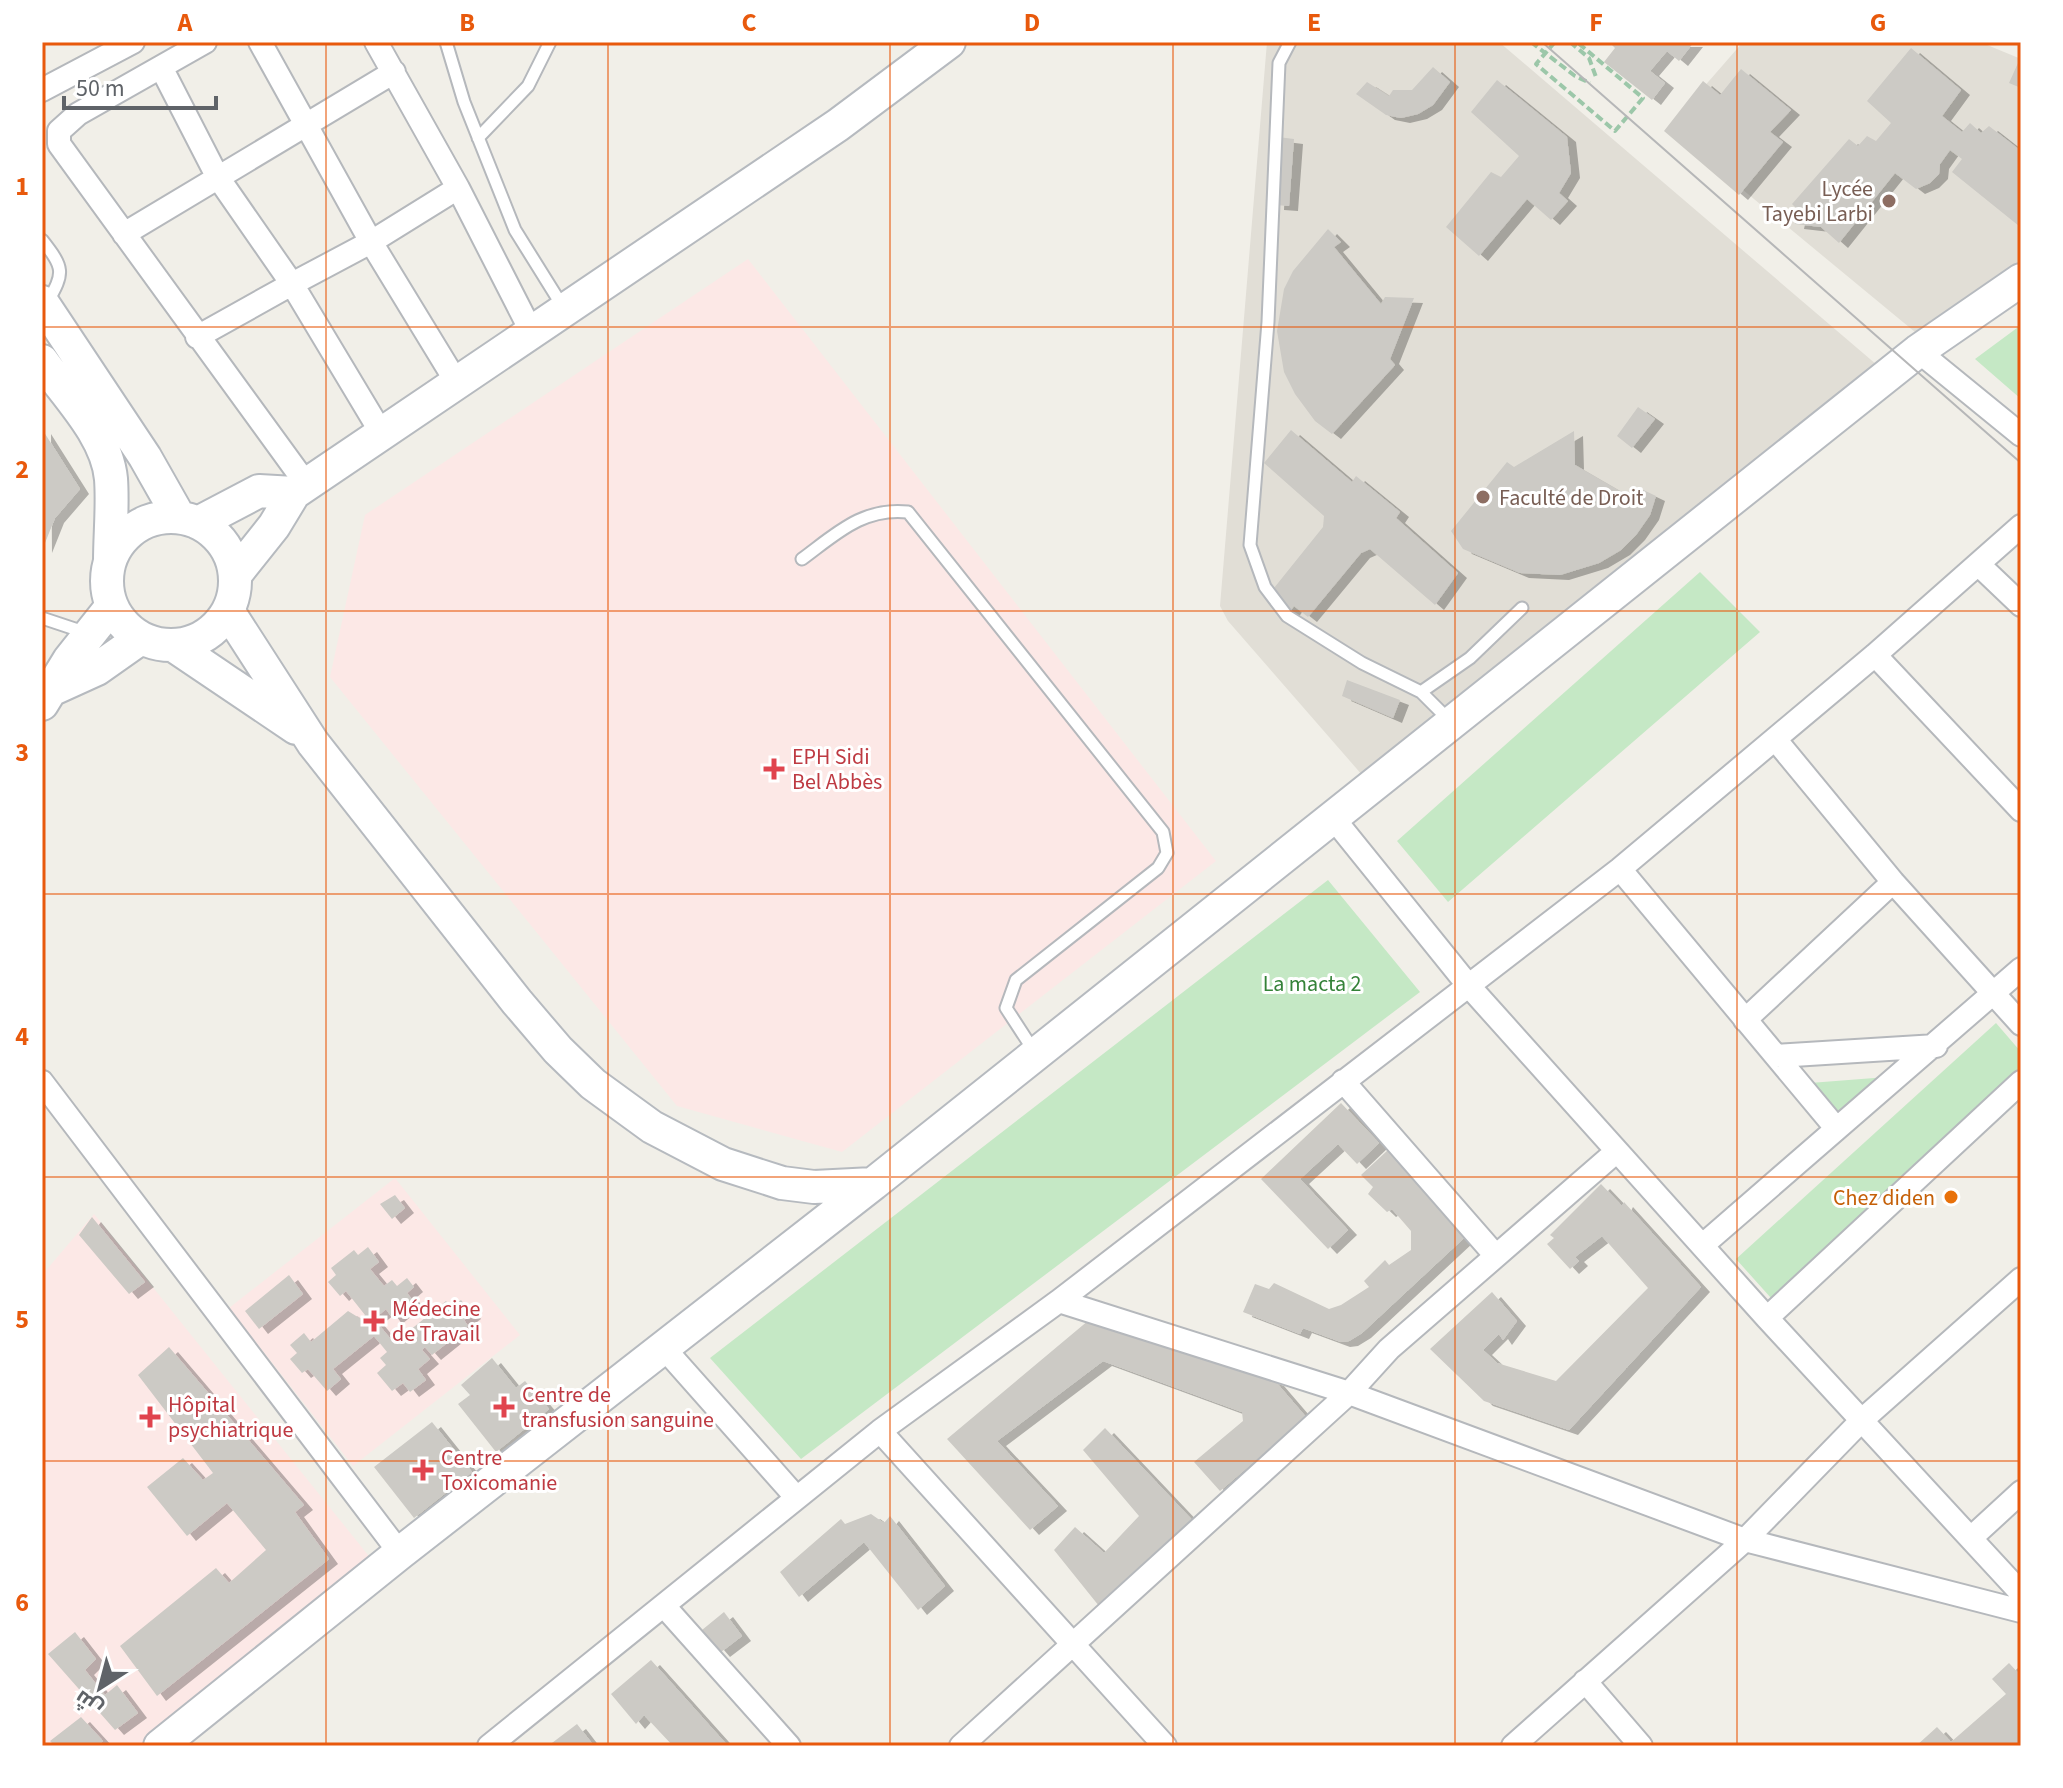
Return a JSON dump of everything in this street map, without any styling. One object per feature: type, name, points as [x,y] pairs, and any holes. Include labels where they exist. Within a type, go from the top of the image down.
[{"type":"main road","points":[[235,575],[300,489],[838,125],[949,42]]},
{"type":"main road","points":[[160,1746],[400,1553],[1453,725],[1918,351],[2021,280]]},
{"type":"main road","points":[[43,304],[188,520],[223,544],[235,575],[234,594],[228,611],[205,635],[173,645]]},
{"type":"main road","points":[[42,361],[94,434],[106,457],[111,478],[107,576],[112,606],[119,619],[141,638],[173,645],[260,701],[313,743]]},
{"type":"main road","points":[[110,561],[120,541],[136,527],[157,518],[188,520],[259,491],[300,489]]},
{"type":"main road","points":[[48,696],[69,660],[112,606]]},
{"type":"main road","points":[[228,611],[313,743],[558,1050],[621,1108],[682,1145],[723,1164],[782,1183],[814,1187],[873,1184]]},
{"type":"main road","points":[[48,696],[97,669],[141,638]]},
{"type":"street","points":[[42,90],[133,42]]},
{"type":"street","points":[[205,42],[78,114],[59,131],[59,144],[197,337],[300,489]]},
{"type":"street","points":[[260,42],[371,242],[457,383]]},
{"type":"street","points":[[376,42],[458,188],[532,333]]},
{"type":"street","points":[[162,69],[217,176],[292,284],[382,434]]},
{"type":"street","points":[[124,234],[394,72]]},
{"type":"street","points":[[197,337],[371,242],[458,188]]},
{"type":"street","points":[[1918,351],[2021,435]]},
{"type":"street","points":[[489,1746],[880,1431],[1059,1301],[1620,869],[1875,655],[2021,526]]},
{"type":"street","points":[[1978,564],[2021,605]]},
{"type":"street","points":[[1875,655],[2021,810]]},
{"type":"street","points":[[1775,739],[1893,882],[2021,1024]]},
{"type":"street","points":[[1334,819],[1468,985],[1704,1244],[1767,1318],[2021,1593]]},
{"type":"street","points":[[1620,869],[1836,1128]]},
{"type":"street","points":[[1745,1020],[1893,882]]},
{"type":"street","points":[[1704,1244],[1836,1128],[1936,1046],[2021,969]]},
{"type":"street","points":[[1776,1056],[1936,1046]]},
{"type":"street","points":[[1343,1081],[1496,1256]]},
{"type":"street","points":[[42,1082],[400,1553]]},
{"type":"street","points":[[1767,1318],[2021,1082]]},
{"type":"street","points":[[961,1746],[1349,1393],[1389,1349],[1617,1151]]},
{"type":"street","points":[[1513,1746],[1745,1540],[1862,1420],[2021,1279]]},
{"type":"street","points":[[1059,1301],[1349,1393],[1745,1540],[2021,1611]]},
{"type":"street","points":[[663,1347],[796,1497]]},
{"type":"street","points":[[880,1431],[1165,1746]]},
{"type":"street","points":[[1971,1538],[2021,1492]]},
{"type":"street","points":[[664,1606],[789,1746]]},
{"type":"street","points":[[1585,1681],[1641,1746]]},
{"type":"lane","points":[[446,42],[478,138],[515,230],[566,311]]},
{"type":"lane","points":[[478,138],[528,86],[550,42]]},
{"type":"lane","points":[[1290,42],[1279,63],[1268,322],[1250,545],[1265,587],[1287,616],[1362,663],[1421,692],[1453,725]]},
{"type":"lane","points":[[42,240],[59,262],[61,279],[43,304]]},
{"type":"lane","points":[[802,559],[856,519],[886,510],[908,512],[1163,832],[1167,853],[1158,868],[1016,980],[1006,1008],[1037,1055]]},
{"type":"lane","points":[[1421,692],[1470,658],[1522,608]]},
{"type":"lane","points":[[42,618],[89,633]]},
{"type":"path","points":[[1531,42],[1575,76],[1590,83]]},
{"type":"path","points":[[1555,42],[1536,64],[1615,131],[1643,98],[1577,42]]},
{"type":"path","points":[[1570,42],[1589,58],[1596,77]]},
{"type":"shaded area","name":"Faculté de Droit","points":[[1267,42],[1499,42],[1877,365],[1363,776],[1228,621],[1220,606]]},
{"type":"shaded area","name":"Lycée Tayebi Larbi","points":[[1743,42],[1980,42],[2021,59],[2021,274],[1952,329],[1915,332],[1668,128]]},
{"type":"shaded area","name":"EPH Sidi Bel Abbès","points":[[748,259],[1216,861],[842,1152],[677,1106],[330,677],[365,515]]},
{"type":"shaded area","name":"Médecine de Travail","points":[[395,1178],[520,1335],[353,1466],[229,1308]]},
{"type":"shaded area","name":"Hôpital psychiatrique","points":[[94,1214],[372,1560],[139,1746],[42,1746],[42,1275]]},
{"type":"green space","points":[[2021,325],[2021,399],[1975,359]]},
{"type":"green space","points":[[1700,572],[1760,632],[1448,902],[1397,841]]},
{"type":"green space","name":"La macta 2","points":[[1328,880],[1420,992],[801,1459],[710,1358]]},
{"type":"green space","points":[[1996,1023],[2021,1052],[2021,1076],[1771,1298],[1736,1259]]},
{"type":"green space","points":[[1887,1077],[1840,1120],[1810,1083]]},
{"type":"building","points":[[1609,42],[1694,42],[1679,61],[1667,51],[1650,71],[1665,83],[1652,100],[1604,62],[1615,48]]},
{"type":"building","points":[[1911,48],[1961,90],[1942,116],[1962,132],[1970,123],[1981,133],[1989,126],[2021,151],[2021,223],[2019,226],[1952,172],[1962,159],[1950,150],[1940,164],[1939,174],[1930,183],[1916,189],[1895,173],[1839,243],[1821,227],[1795,224],[1798,210],[1792,204],[1849,139],[1858,146],[1867,136],[1876,141],[1891,123],[1867,101]]},
{"type":"building","points":[[2018,63],[2021,65],[2021,88],[2009,83]]},
{"type":"building","points":[[1433,67],[1450,82],[1433,105],[1418,114],[1401,118],[1386,115],[1356,94],[1367,82],[1389,96],[1393,90],[1412,90]]},
{"type":"building","points":[[1741,69],[1791,110],[1770,132],[1783,142],[1739,195],[1664,131],[1703,81],[1720,95]]},
{"type":"building","points":[[1497,80],[1567,137],[1571,173],[1559,193],[1568,201],[1551,220],[1527,199],[1479,256],[1446,227],[1491,172],[1501,177],[1519,156],[1471,112]]},
{"type":"building","points":[[1278,137],[1294,139],[1289,206],[1275,205]]},
{"type":"building","points":[[1328,229],[1341,242],[1334,247],[1381,304],[1385,297],[1414,298],[1390,359],[1395,365],[1332,434],[1315,421],[1295,394],[1284,372],[1277,331],[1284,289],[1293,271]]},
{"type":"building","points":[[1638,407],[1655,419],[1632,448],[1617,436]]},
{"type":"building","points":[[42,429],[80,489],[55,518],[43,548]]},
{"type":"building","points":[[1291,430],[1352,482],[1356,476],[1400,512],[1396,518],[1458,573],[1435,605],[1370,549],[1361,553],[1308,617],[1294,606],[1289,613],[1270,593],[1323,527],[1324,516],[1264,463]]},
{"type":"building","points":[[1574,431],[1575,465],[1632,498],[1637,487],[1656,496],[1650,515],[1636,535],[1621,550],[1599,563],[1560,575],[1520,573],[1463,549],[1451,531],[1507,462],[1514,467]]},
{"type":"building","points":[[1347,680],[1400,700],[1393,718],[1342,696]]},
{"type":"building","points":[[1341,1103],[1379,1143],[1357,1164],[1338,1144],[1300,1179],[1348,1230],[1328,1249],[1261,1179]]},
{"type":"building","points":[[1388,1150],[1464,1238],[1362,1333],[1349,1341],[1341,1342],[1303,1328],[1300,1334],[1243,1312],[1255,1284],[1269,1289],[1274,1283],[1329,1309],[1341,1305],[1369,1287],[1364,1281],[1385,1260],[1389,1265],[1411,1250],[1411,1231],[1392,1209],[1387,1212],[1368,1194],[1373,1187],[1361,1175]]},
{"type":"building","points":[[1601,1184],[1622,1206],[1624,1202],[1701,1287],[1569,1430],[1484,1401],[1430,1349],[1492,1292],[1517,1321],[1503,1340],[1499,1334],[1483,1350],[1497,1363],[1556,1381],[1648,1288],[1602,1236],[1575,1257],[1579,1261],[1570,1269],[1547,1244],[1554,1238],[1550,1235]]},
{"type":"building","points":[[395,1195],[405,1208],[392,1219],[380,1204]]},
{"type":"building","points":[[92,1217],[145,1282],[129,1294],[79,1235]]},
{"type":"building","points":[[368,1247],[379,1262],[370,1269],[384,1286],[392,1280],[397,1286],[407,1278],[414,1287],[407,1293],[414,1302],[393,1319],[386,1309],[374,1319],[394,1343],[446,1301],[451,1308],[461,1300],[472,1314],[464,1320],[468,1326],[432,1355],[425,1347],[422,1350],[430,1359],[418,1369],[426,1380],[410,1392],[403,1383],[392,1391],[377,1373],[386,1365],[380,1358],[387,1352],[374,1336],[333,1369],[341,1379],[327,1391],[308,1369],[302,1373],[290,1359],[297,1353],[290,1345],[304,1333],[311,1342],[348,1311],[361,1319],[365,1315],[346,1291],[340,1296],[328,1282],[336,1275],[331,1268],[354,1250],[358,1255]]},
{"type":"building","points":[[289,1275],[303,1294],[259,1329],[245,1311]]},
{"type":"building","points":[[1095,1315],[1275,1381],[1306,1417],[1220,1491],[1194,1462],[1243,1421],[1242,1412],[1103,1361],[997,1441],[1058,1506],[1030,1530],[947,1439]]},
{"type":"building","points":[[169,1347],[304,1505],[295,1512],[329,1559],[157,1696],[120,1646],[216,1568],[229,1583],[266,1550],[227,1503],[187,1536],[147,1487],[183,1458],[203,1480],[213,1473],[138,1375]]},
{"type":"building","name":"Centre de transfusion sanguine","points":[[492,1358],[516,1388],[525,1381],[549,1409],[496,1452],[458,1404],[470,1395],[461,1385]]},
{"type":"building","name":"Centre Toxicomanie","points":[[432,1422],[472,1472],[414,1518],[374,1467]]},
{"type":"building","points":[[1105,1428],[1195,1523],[1099,1606],[1054,1550],[1075,1527],[1104,1553],[1139,1516],[1083,1450]]},
{"type":"building","points":[[871,1514],[884,1523],[890,1516],[945,1586],[918,1610],[864,1542],[799,1597],[780,1572],[841,1519],[845,1524]]},
{"type":"building","points":[[724,1612],[742,1636],[721,1652],[702,1630]]},
{"type":"building","points":[[75,1632],[96,1659],[85,1670],[105,1695],[117,1685],[138,1713],[115,1730],[48,1654]]},
{"type":"building","points":[[651,1660],[728,1746],[673,1746],[644,1715],[636,1724],[611,1694]]},
{"type":"building","points":[[2009,1663],[2021,1676],[2021,1742],[2017,1746],[1916,1746],[1937,1727],[1951,1742],[2006,1694],[1992,1679]]},
{"type":"building","points":[[81,1717],[103,1741],[97,1746],[55,1746],[50,1741]]},
{"type":"building","points":[[577,1724],[594,1746],[548,1746]]},
{"type":"tram line","points":[[1542,42],[2021,463]]},
{"type":"place","name":"Lycée Tayebi Larbi","points":[[1889,201]]},
{"type":"place","name":"Faculté de Droit","points":[[1483,497]]},
{"type":"place","name":"EPH Sidi Bel Abbès","points":[[774,769]]},
{"type":"place","name":"Chez diden","points":[[1951,1197]]},
{"type":"place","name":"Médecine de Travail","points":[[374,1321]]},
{"type":"place","name":"Centre de transfusion sanguine","points":[[504,1407]]},
{"type":"place","name":"Hôpital psychiatrique","points":[[150,1417]]},
{"type":"place","name":"Centre Toxicomanie","points":[[423,1470]]}]
